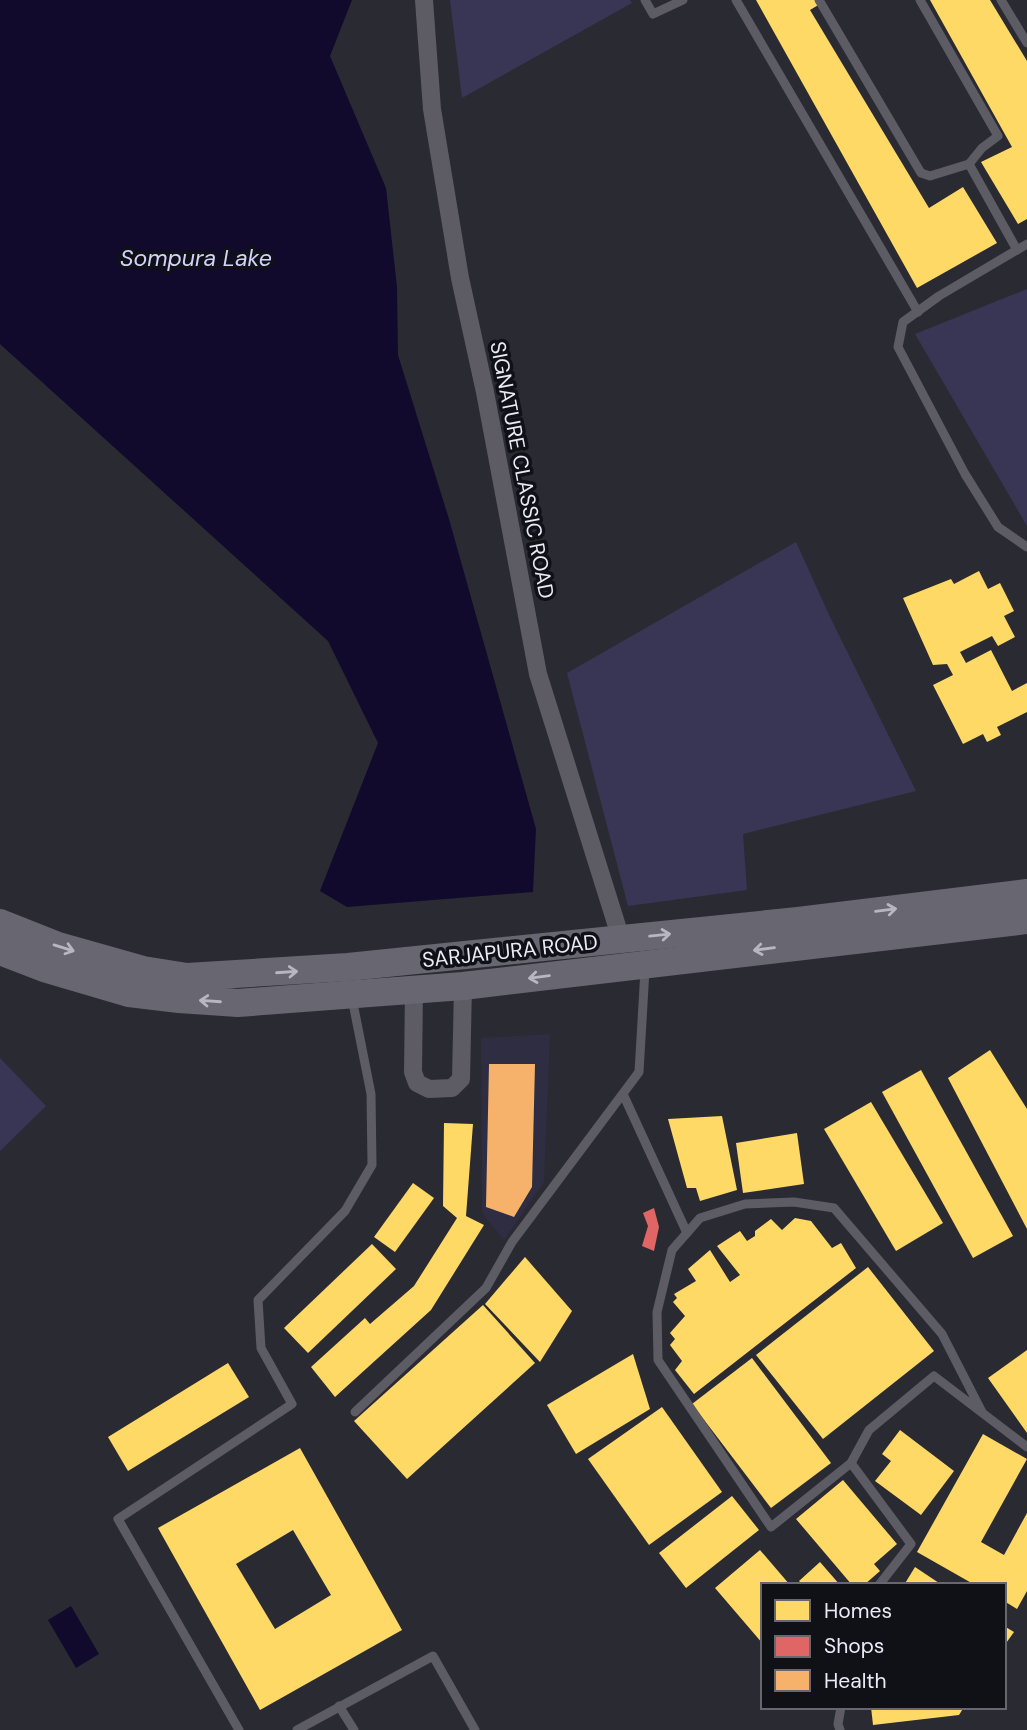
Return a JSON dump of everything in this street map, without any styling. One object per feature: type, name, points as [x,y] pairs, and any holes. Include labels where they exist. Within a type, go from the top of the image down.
[{"type":"main road","name":"SARJAPURA ROAD","points":[[0,951],[44,968],[129,993],[238,1003],[463,986],[645,965],[799,933],[1027,893]]},
{"type":"main road","name":"SARJAPURA ROAD","points":[[0,923],[58,947],[143,970],[187,976],[348,967],[621,939],[799,933],[1027,920]]},
{"type":"main road","points":[[348,967],[351,995]]},
{"type":"street","name":"SIGNATURE CLASSIC ROAD","points":[[424,0],[432,109],[458,265],[538,674],[621,939]]},
{"type":"street","points":[[414,989],[413,1072],[417,1083],[429,1089],[452,1088],[461,1079],[463,986]]},
{"type":"lane","points":[[645,0],[653,14],[683,0]]},
{"type":"lane","points":[[736,0],[918,312]]},
{"type":"lane","points":[[819,0],[921,173],[930,177],[969,164],[982,148],[998,136],[920,0]]},
{"type":"lane","points":[[1001,0],[1027,43]]},
{"type":"lane","points":[[969,164],[1017,250]]},
{"type":"lane","points":[[1027,244],[903,322],[898,347],[965,474],[998,527],[1027,547]]},
{"type":"lane","points":[[355,1412],[485,1288],[512,1242],[639,1072],[645,965]]},
{"type":"lane","points":[[239,1730],[118,1519],[292,1404],[261,1348],[258,1300],[345,1211],[372,1165],[371,1094],[351,995]]},
{"type":"lane","points":[[623,1094],[687,1233]]},
{"type":"lane","points":[[982,1412],[942,1334],[834,1209],[794,1202],[745,1205],[700,1218],[672,1251],[657,1312],[658,1360],[771,1527],[851,1463],[869,1430],[934,1376],[1027,1447]]},
{"type":"lane","points":[[851,1463],[911,1544],[881,1583]]},
{"type":"lane","points":[[297,1730],[433,1656],[475,1730]]},
{"type":"lane","points":[[340,1706],[354,1730]]},
{"type":"lane","points":[[841,1709],[838,1724],[841,1730]]},
{"type":"shaded area","points":[[450,0],[630,0],[632,3],[462,98]]},
{"type":"shaded area","points":[[1027,289],[1027,526],[915,334]]},
{"type":"shaded area","points":[[796,542],[916,791],[743,834],[747,890],[628,906],[567,673]]},
{"type":"shaded area","points":[[550,1034],[544,1182],[504,1240],[482,1213],[481,1038]]},
{"type":"shaded area","points":[[0,1058],[46,1106],[0,1151]]},
{"type":"water","name":"Sompura Lake","points":[[0,0],[352,0],[330,56],[386,188],[397,287],[398,355],[449,519],[536,829],[533,892],[347,907],[320,891],[378,743],[328,641],[0,344]]},
{"type":"water","points":[[71,1606],[99,1654],[76,1668],[48,1620]]},
{"type":"building: Homes","points":[[756,0],[817,0],[820,4],[810,10],[929,208],[963,187],[997,243],[917,288]]},
{"type":"building: Homes","points":[[930,0],[990,0],[1027,61],[1027,219],[1018,224],[981,162],[1012,147]]},
{"type":"building: Homes","points":[[979,571],[988,589],[1000,583],[1014,611],[1004,616],[1015,637],[998,646],[992,636],[960,652],[966,663],[991,650],[1012,691],[1027,683],[1027,712],[997,727],[1001,735],[987,742],[983,734],[963,744],[933,685],[953,675],[947,664],[933,665],[903,598],[951,579],[954,584]]},
{"type":"building: Homes","points":[[990,1050],[1027,1109],[1027,1229],[948,1078]]},
{"type":"building: Homes","points":[[921,1070],[1013,1236],[973,1258],[882,1092]]},
{"type":"building: Homes","points":[[871,1102],[943,1223],[896,1251],[824,1129]]},
{"type":"building: Homes","points":[[722,1116],[737,1190],[700,1201],[696,1188],[687,1188],[668,1119]]},
{"type":"building: Homes","points":[[444,1123],[473,1124],[466,1216],[484,1225],[431,1310],[335,1397],[311,1367],[365,1318],[370,1324],[414,1286],[457,1218],[443,1206]]},
{"type":"building: Homes","points":[[797,1133],[804,1184],[743,1193],[736,1143]]},
{"type":"building: Homes","points":[[413,1183],[434,1198],[395,1252],[374,1237]]},
{"type":"building: Homes","points":[[795,1218],[811,1221],[832,1248],[841,1243],[856,1268],[694,1394],[675,1370],[682,1361],[670,1345],[675,1339],[670,1333],[685,1316],[673,1302],[677,1298],[674,1294],[696,1281],[688,1269],[710,1250],[730,1282],[740,1275],[717,1246],[740,1231],[747,1241],[771,1219],[782,1230]]},
{"type":"building: Homes","points":[[372,1244],[396,1269],[308,1353],[284,1328]]},
{"type":"building: Homes","points":[[525,1257],[572,1311],[540,1362],[485,1304]]},
{"type":"building: Homes","points":[[868,1267],[934,1351],[823,1439],[756,1355]]},
{"type":"building: Homes","points":[[483,1305],[535,1363],[407,1479],[354,1421]]},
{"type":"building: Homes","points":[[1027,1350],[1027,1433],[988,1378]]},
{"type":"building: Homes","points":[[633,1354],[650,1409],[576,1454],[547,1405]]},
{"type":"building: Homes","points":[[752,1358],[831,1463],[771,1508],[692,1404]]},
{"type":"building: Homes","points":[[228,1363],[249,1397],[128,1471],[108,1437]]},
{"type":"building: Homes","points":[[662,1407],[722,1492],[649,1545],[588,1459]]},
{"type":"building: Homes","points":[[900,1430],[954,1471],[921,1515],[875,1481],[891,1461],[882,1454]]},
{"type":"building: Homes","points":[[983,1434],[1027,1459],[981,1542],[1004,1555],[1027,1513],[1027,1591],[1017,1609],[1006,1602],[1006,1583],[971,1583],[917,1552]]},
{"type":"building: Homes","points":[[300,1448],[402,1630],[260,1710],[158,1528]],"holes":[[[293,1530],[331,1595],[275,1629],[236,1564]]]},
{"type":"building: Homes","points":[[843,1480],[897,1544],[874,1564],[880,1571],[866,1583],[850,1583],[796,1519]]},
{"type":"building: Homes","points":[[732,1496],[759,1530],[686,1588],[659,1553]]},
{"type":"building: Homes","points":[[760,1550],[788,1583],[761,1583],[761,1642],[715,1588]]},
{"type":"building: Homes","points":[[820,1562],[838,1583],[801,1583],[799,1581]]},
{"type":"building: Homes","points":[[915,1567],[939,1583],[905,1583]]},
{"type":"building: Homes","points":[[1006,1627],[1014,1632],[1006,1643]]},
{"type":"building: Homes","points":[[871,1709],[963,1709],[959,1715],[873,1725]]},
{"type":"building: Shops","points":[[654,1208],[659,1227],[654,1251],[642,1246],[648,1226],[643,1213]]},
{"type":"building: Health","points":[[489,1064],[535,1064],[532,1187],[514,1217],[486,1207]]}]
